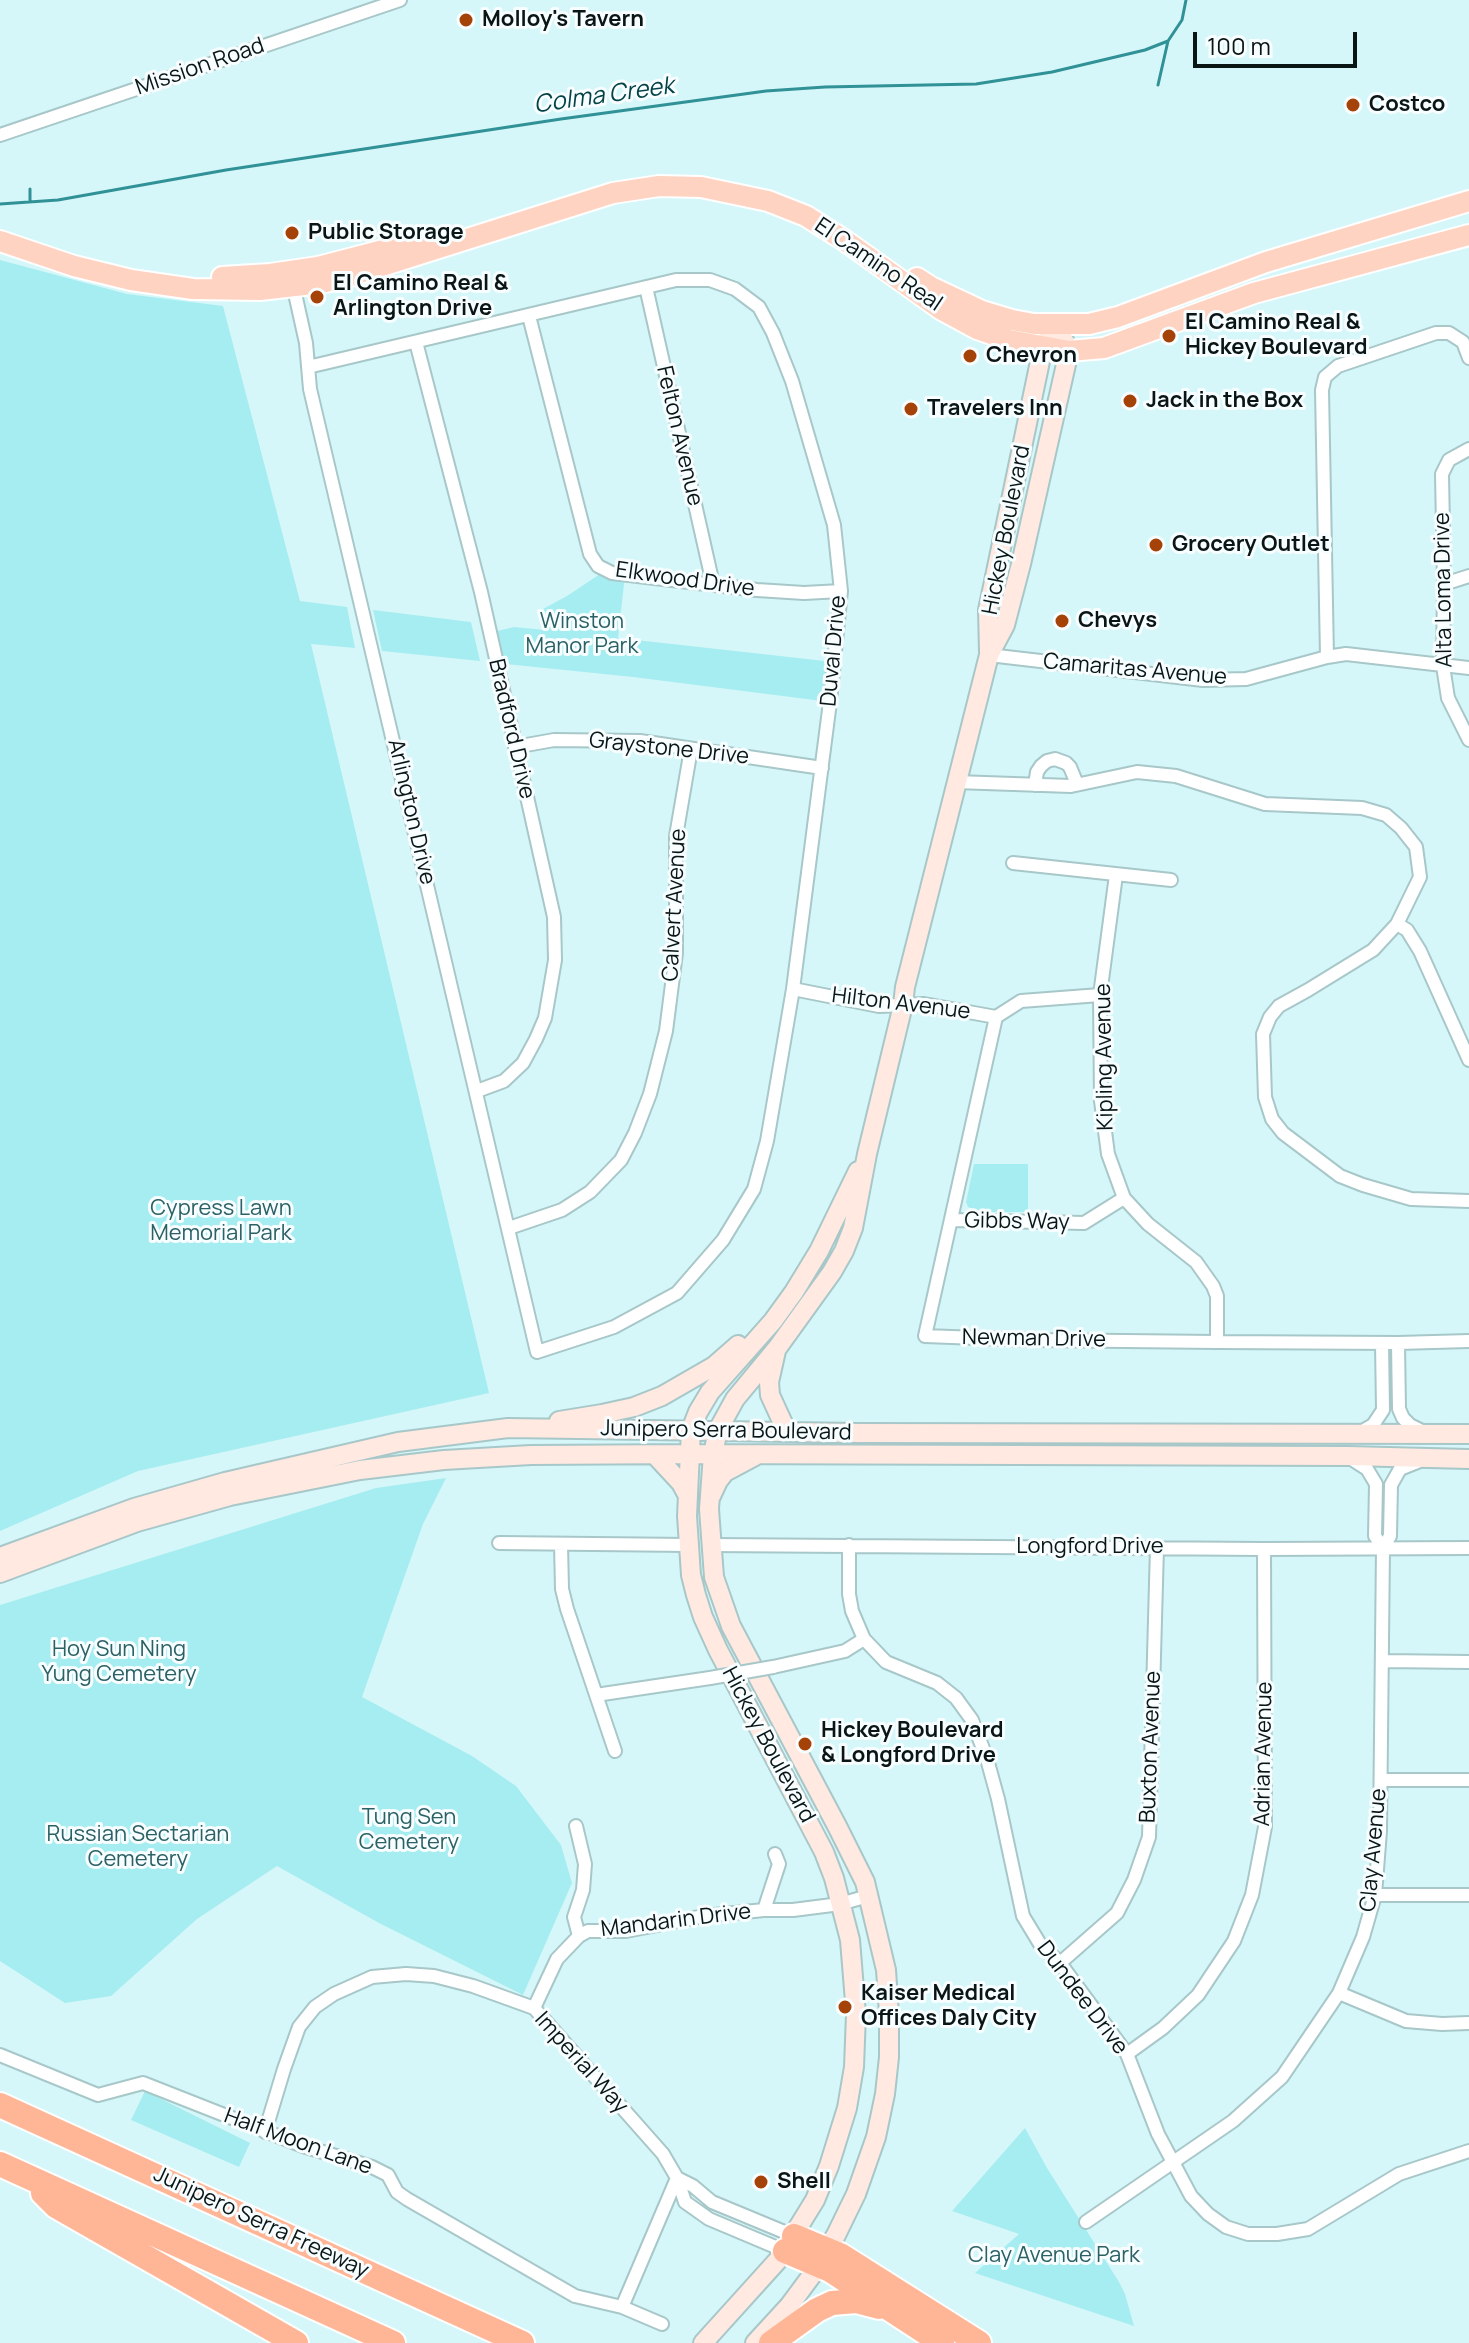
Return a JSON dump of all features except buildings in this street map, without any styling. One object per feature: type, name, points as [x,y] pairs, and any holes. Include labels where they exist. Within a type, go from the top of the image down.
[{"type":"highway","name":"Junipero Serra Freeway","points":[[0,2105],[522,2343]]},
{"type":"highway","points":[[11,2168],[56,2206],[296,2343]]},
{"type":"highway","points":[[11,2168],[393,2343]]},
{"type":"highway","points":[[790,2244],[823,2256],[979,2343]]},
{"type":"highway","points":[[823,2256],[872,2296],[942,2343]]},
{"type":"highway","points":[[771,2343],[817,2310],[839,2301],[865,2302],[901,2317]]},
{"type":"main road","name":"El Camino Real","points":[[0,241],[104,274],[161,285],[231,291],[292,279],[611,181],[659,174],[702,175],[749,183],[810,205],[931,287],[982,311],[1034,324],[1089,324],[1118,317],[1266,262],[1469,201]]},
{"type":"main road","name":"El Camino Real","points":[[0,231],[107,264],[163,274],[292,279],[350,276],[613,193],[659,186],[701,187],[747,195],[797,212],[825,227],[960,320],[1009,340],[1069,351],[1113,346],[1269,289],[1469,235]]},
{"type":"main road","name":"Hickey Boulevard","points":[[989,655],[988,610],[1043,347],[1056,324]]},
{"type":"main road","points":[[1056,324],[1069,351]]},
{"type":"main road","name":"Hickey Boulevard","points":[[755,2343],[796,2297],[852,2204],[869,2161],[881,2116],[888,2068],[889,2026],[886,1970],[865,1882],[731,1626],[714,1577],[709,1498],[713,1454],[718,1430],[735,1399],[778,1347],[844,1251],[858,1207],[905,987],[956,782],[989,655],[1005,625],[1009,610],[1069,351]]},
{"type":"main road","name":"Hickey Boulevard","points":[[703,2343],[790,2244],[815,2200],[847,2108],[854,2067],[856,2014],[850,1940],[824,1852],[708,1628],[691,1575],[688,1496],[691,1430],[710,1392],[781,1311],[819,1251],[867,1154]]},
{"type":"main road","points":[[508,1428],[602,1414],[634,1407],[662,1396],[714,1366],[759,1325],[781,1311]]},
{"type":"main road","points":[[778,1347],[769,1382],[770,1395],[787,1432]]},
{"type":"main road","name":"Junipero Serra Boulevard","points":[[0,1557],[121,1512],[240,1478],[398,1442],[508,1428],[1469,1434]]},
{"type":"main road","points":[[709,1498],[725,1472],[758,1454]]},
{"type":"main road","name":"Junipero Serra Boulevard","points":[[0,1573],[87,1539],[187,1507],[274,1485],[411,1463],[486,1457],[758,1454],[1469,1459]]},
{"type":"main road","points":[[655,1455],[681,1483],[688,1496]]},
{"type":"street","name":"Mission Road","points":[[0,135],[400,0]]},
{"type":"street","name":"Arlington Drive","points":[[292,279],[306,343],[310,389],[537,1352]]},
{"type":"street","name":"Duval Drive","points":[[308,367],[676,280],[710,280],[735,289],[759,307],[773,333],[792,381],[834,525],[841,591],[822,768],[793,989],[767,1141],[754,1189],[723,1240],[677,1293],[614,1327],[537,1352]]},
{"type":"street","name":"Felton Avenue","points":[[646,287],[713,584]]},
{"type":"street","name":"Elkwood Drive","points":[[529,316],[590,554],[598,566],[612,573],[757,590],[804,593],[841,591]]},
{"type":"street","points":[[1327,657],[1322,390],[1325,377],[1338,366],[1436,333],[1449,333],[1463,342],[1469,358]]},
{"type":"street","name":"Bradford Drive","points":[[416,342],[481,592],[554,917],[555,960],[545,1018],[536,1039],[523,1063],[504,1081],[477,1091]]},
{"type":"street","name":"Alta Loma Drive","points":[[1469,449],[1449,460],[1442,474],[1443,666],[1448,698],[1469,740]]},
{"type":"street","points":[[1444,584],[1469,576]]},
{"type":"street","name":"Camaritas Avenue","points":[[989,655],[1203,680],[1246,679],[1346,654],[1469,668]]},
{"type":"street","name":"Graystone Drive","points":[[515,747],[554,740],[640,741],[822,768]]},
{"type":"street","name":"Calvert Avenue","points":[[509,1228],[562,1210],[590,1192],[621,1160],[650,1094],[666,1031],[676,953],[676,836],[691,749]]},
{"type":"street","points":[[1035,785],[1041,766],[1055,759],[1070,767],[1077,784]]},
{"type":"street","points":[[956,782],[1077,784],[1137,772],[1176,776],[1265,804],[1362,808],[1386,815],[1416,847],[1420,877],[1397,924],[1373,950],[1279,1006],[1270,1017],[1263,1034],[1265,1097],[1272,1119],[1283,1133],[1340,1176],[1411,1199],[1469,1201]]},
{"type":"street","points":[[1013,863],[1171,880]]},
{"type":"street","name":"Kipling Avenue","points":[[1116,875],[1100,995],[1101,1101],[1108,1154],[1124,1198],[1148,1224],[1196,1262],[1213,1286],[1217,1296],[1217,1342]]},
{"type":"street","points":[[1397,924],[1407,930],[1420,951],[1469,1060]]},
{"type":"street","name":"Hilton Avenue","points":[[793,989],[878,1005],[924,1004],[996,1017],[1021,1001],[1100,995]]},
{"type":"street","name":"Newman Drive","points":[[996,1017],[925,1336],[1217,1342],[1469,1341]]},
{"type":"street","name":"Gibbs Way","points":[[951,1220],[1084,1223],[1124,1198]]},
{"type":"street","points":[[1359,1434],[1373,1425],[1383,1410],[1382,1343]]},
{"type":"street","points":[[1398,1343],[1399,1409],[1410,1425],[1428,1434]]},
{"type":"street","name":"Clay Avenue","points":[[1348,1456],[1367,1469],[1376,1484],[1375,1536],[1383,1548]]},
{"type":"street","name":"Clay Avenue","points":[[1086,2222],[1233,2121],[1282,2077],[1339,1993],[1363,1937],[1375,1895],[1380,1831],[1383,1548],[1390,1536],[1391,1485],[1400,1469],[1427,1459]]},
{"type":"street","points":[[499,1543],[689,1545]]},
{"type":"street","points":[[561,1544],[562,1589],[615,1751]]},
{"type":"street","name":"Longford Drive","points":[[711,1545],[1469,1548]]},
{"type":"street","name":"Dundee Drive","points":[[849,1545],[849,1594],[852,1611],[864,1639],[886,1662],[937,1683],[956,1698],[972,1720],[998,1799],[1023,1916],[1040,1944],[1060,1963],[1127,2054],[1158,2134],[1191,2196],[1208,2214],[1226,2227],[1248,2234],[1277,2234],[1308,2229],[1399,2174],[1469,2151]]},
{"type":"street","name":"Buxton Avenue","points":[[1060,1963],[1117,1913],[1134,1880],[1149,1837],[1157,1547]]},
{"type":"street","name":"Adrian Avenue","points":[[1127,2054],[1163,2028],[1198,1995],[1234,1941],[1252,1895],[1265,1827],[1264,1549]]},
{"type":"street","points":[[596,1695],[773,1667],[845,1651],[864,1639]]},
{"type":"street","points":[[1383,1661],[1469,1662]]},
{"type":"street","points":[[1381,1780],[1469,1780]]},
{"type":"street","points":[[576,1826],[585,1864],[583,1890],[574,1917],[579,1936]]},
{"type":"street","name":"Mandarin Drive","points":[[764,1910],[779,1864],[775,1854]]},
{"type":"street","points":[[1375,1895],[1469,1895]]},
{"type":"street","name":"Mandarin Drive","points":[[534,2008],[557,1959],[588,1931],[626,1931],[704,1916],[840,1904],[868,1896]]},
{"type":"street","name":"Imperial Way","points":[[265,2132],[299,2027],[315,2007],[372,1977],[406,1974],[434,1976],[534,2008],[663,2154],[677,2178],[685,2202],[715,2222],[790,2244]]},
{"type":"street","points":[[1339,1993],[1406,2021],[1469,2023]]},
{"type":"street","name":"Half Moon Lane","points":[[0,2055],[98,2095],[143,2083],[303,2146],[372,2167],[388,2175],[397,2192],[407,2199],[575,2296],[622,2307],[662,2324]]},
{"type":"street","points":[[622,2307],[677,2178]]},
{"type":"green space","name":"Cypress Lawn Memorial Park","points":[[0,260],[127,294],[223,306],[300,601],[347,607],[355,648],[311,644],[489,1393],[138,1471],[0,1531]]},
{"type":"green space","name":"Winston Manor Park","points":[[606,570],[625,575],[618,638],[834,662],[830,702],[496,663],[489,628],[497,631],[514,627],[545,630],[541,610]]},
{"type":"green space","points":[[373,610],[471,622],[480,661],[382,651]]},
{"type":"green space","points":[[974,1164],[1028,1164],[1028,1212],[979,1212],[968,1207],[966,1202]]},
{"type":"green space","points":[[446,1478],[423,1524],[362,1697],[472,1756],[516,1786],[561,1845],[572,1883],[523,1995],[379,1923],[277,1866],[197,1919],[111,1996],[65,2003],[0,1961],[0,1605],[376,1488]]},
{"type":"green space","points":[[145,2091],[250,2143],[239,2167],[131,2120]]},
{"type":"green space","name":"Clay Avenue Park","points":[[1025,2128],[1119,2282],[1134,2326],[975,2273],[1019,2234],[952,2211]]},
{"type":"waterway","name":"Colma Creek","points":[[0,204],[58,200],[226,170],[766,91],[976,84],[1052,72],[1145,50],[1168,41],[1182,20],[1186,0]]},
{"type":"waterway","points":[[1158,85],[1168,41]]},
{"type":"waterway","points":[[30,189],[30,201]]},
{"type":"place","name":"Molloy's Tavern","points":[[466,20]]},
{"type":"place","name":"Costco","points":[[1353,105]]},
{"type":"place","name":"Public Storage","points":[[292,233]]},
{"type":"place","name":"El Camino Real & Arlington Drive","points":[[317,297]]},
{"type":"place","name":"El Camino Real & Hickey Boulevard","points":[[1169,336]]},
{"type":"place","name":"Chevron","points":[[970,356]]},
{"type":"place","name":"Jack in the Box","points":[[1130,401]]},
{"type":"place","name":"Travelers Inn","points":[[911,409]]},
{"type":"place","name":"Grocery Outlet","points":[[1156,545]]},
{"type":"place","name":"Chevys","points":[[1062,621]]},
{"type":"place","name":"Hickey Boulevard & Longford Drive","points":[[805,1744]]},
{"type":"place","name":"Kaiser Medical Offices Daly City","points":[[845,2007]]},
{"type":"place","name":"Shell","points":[[761,2182]]},
{"type":"park label","name":"Hoy Sun Ning Yung Cemetery","points":[[119,1662]]},
{"type":"park label","name":"Tung Sen Cemetery","points":[[409,1830]]},
{"type":"park label","name":"Russian Sectarian Cemetery","points":[[138,1848]]}]
